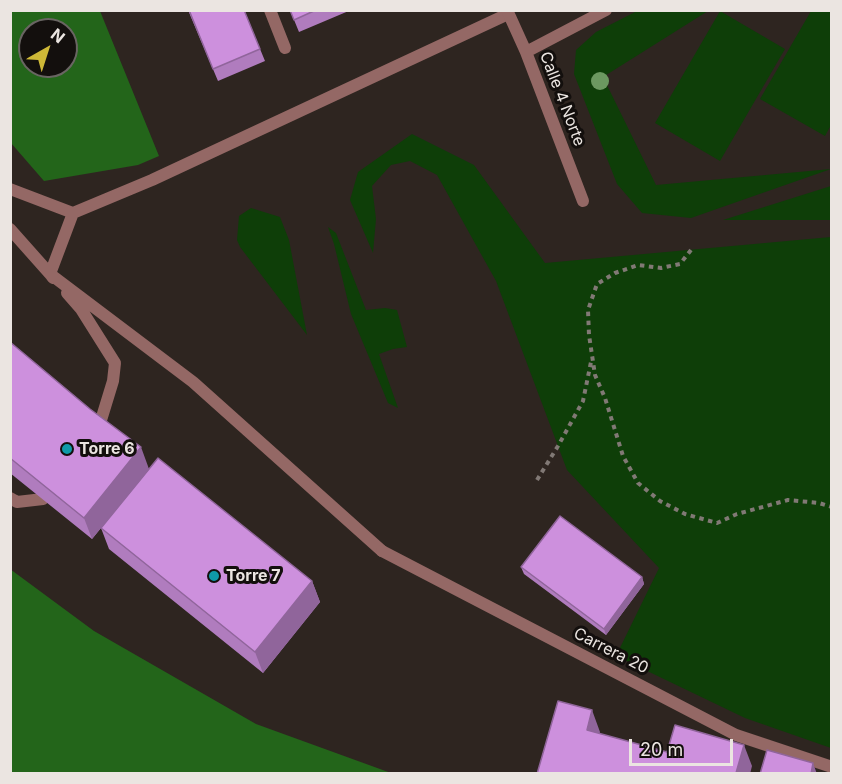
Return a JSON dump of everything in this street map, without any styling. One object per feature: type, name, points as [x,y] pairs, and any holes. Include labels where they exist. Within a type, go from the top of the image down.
[{"type":"street","points":[[270,10],[285,48]]},
{"type":"street","points":[[526,52],[606,10]]},
{"type":"street","points":[[10,189],[73,213],[152,180],[508,12]]},
{"type":"street","name":"Calle 4 Norte","points":[[508,12],[526,52],[583,201]]},
{"type":"street","points":[[50,274],[73,213]]},
{"type":"street","points":[[10,229],[81,309],[115,363],[98,430]]},
{"type":"street","name":"Carrera 20","points":[[50,274],[193,382],[382,551],[736,735],[831,767]]},
{"type":"street","points":[[10,498],[17,502],[43,499]]},
{"type":"path","points":[[691,250],[680,264],[661,268],[638,265],[615,273],[597,284],[588,310],[595,375],[605,398],[623,456],[638,483],[660,501],[685,514],[717,523],[737,514],[788,500],[819,503],[831,507]]},
{"type":"path","points":[[537,480],[583,400],[592,358]]},
{"type":"green space","points":[[639,10],[708,11],[603,77],[656,185],[831,169],[691,218],[642,213],[617,184],[574,74],[576,50],[596,32]]},
{"type":"green space","points":[[10,11],[100,11],[159,156],[138,165],[44,181],[11,143]]},
{"type":"green space","points":[[720,11],[785,49],[720,161],[655,123]]},
{"type":"green space","points":[[811,11],[831,11],[831,125],[825,136],[760,99]]},
{"type":"green space","points":[[412,134],[474,165],[545,263],[831,237],[831,748],[745,718],[616,656],[659,568],[567,470],[496,281],[437,175],[410,161],[391,165],[372,186],[376,219],[373,253],[350,200],[358,172]]},
{"type":"green space","points":[[831,186],[831,220],[723,220]]},
{"type":"green space","points":[[251,208],[280,217],[289,240],[307,335],[240,247],[237,240],[239,216]]},
{"type":"green space","points":[[328,227],[336,233],[366,310],[385,308],[397,310],[407,347],[379,354],[398,408],[388,403],[351,314]]},
{"type":"green space","points":[[10,569],[94,631],[256,724],[391,773],[11,773]]},
{"type":"building","points":[[189,10],[244,10],[260,49],[213,69]]},
{"type":"building","points":[[290,10],[316,10],[294,20]]},
{"type":"building","name":"Torre 6","points":[[10,342],[90,409],[141,447],[84,518],[10,458]]},
{"type":"building","name":"Torre 7","points":[[158,458],[312,581],[255,652],[101,528]]},
{"type":"building","points":[[560,516],[642,577],[604,629],[521,567]]},
{"type":"building","points":[[558,701],[592,710],[587,730],[667,752],[675,725],[744,745],[737,774],[537,774]]},
{"type":"building","points":[[767,750],[813,763],[811,774],[760,774]]},
{"type":"place","name":"Torre 6","points":[[67,449]]},
{"type":"place","name":"Torre 7","points":[[214,576]]}]
